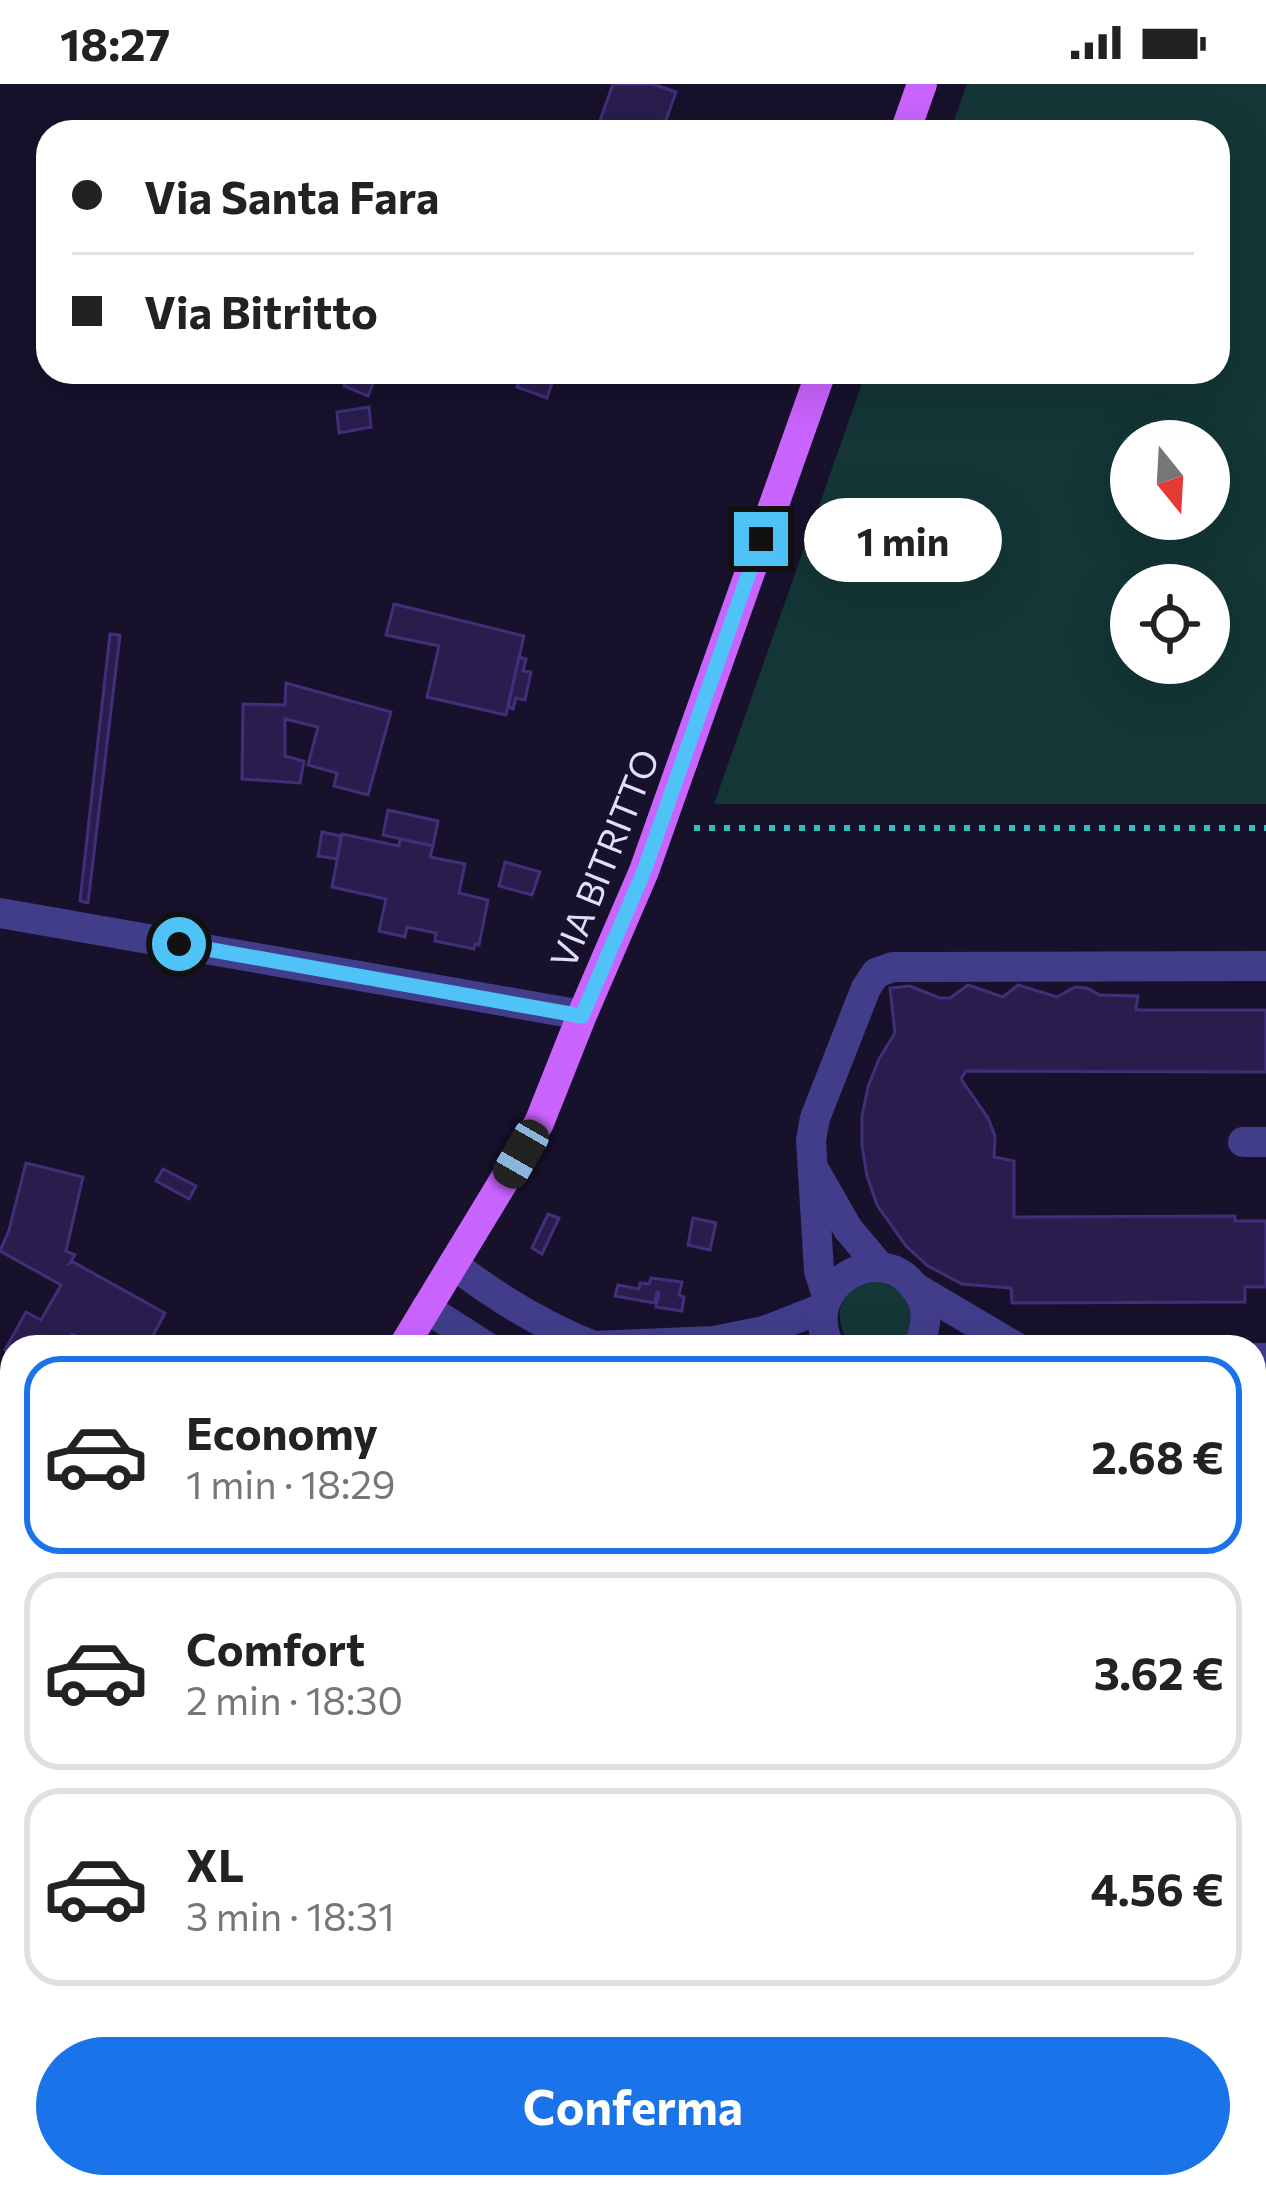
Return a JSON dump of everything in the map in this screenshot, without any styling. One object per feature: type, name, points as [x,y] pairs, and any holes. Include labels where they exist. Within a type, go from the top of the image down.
[{"type":"main road","points":[[909,120],[922,84]]},
{"type":"main road","name":"VIA BITRITTO","points":[[410,1335],[539,1123],[644,871],[816,384]]},
{"type":"street","points":[[0,913],[582,1016]]},
{"type":"street","points":[[825,1302],[811,1140],[815,1118],[876,973],[893,967],[1266,966]]},
{"type":"street","points":[[812,1166],[848,1229],[880,1267]]},
{"type":"street","points":[[453,1264],[493,1295],[568,1335]]},
{"type":"street","points":[[826,1335],[821,1322],[836,1283],[849,1273],[880,1267],[894,1270],[996,1335]]},
{"type":"street","points":[[916,1288],[926,1318],[921,1335]]},
{"type":"street","points":[[744,1335],[764,1331],[825,1302]]},
{"type":"street","points":[[426,1308],[462,1335]]},
{"type":"path","points":[[660,825],[709,829],[1266,828]]},
{"type":"green space","points":[[967,84],[1266,84],[1266,804],[714,804],[862,384],[1230,384],[1230,120],[954,120]]},
{"type":"green space","points":[[884,1281],[907,1297],[911,1319],[906,1335],[845,1335],[840,1321],[842,1303],[866,1282]]},
{"type":"building","points":[[613,84],[653,84],[676,92],[666,120],[600,120]]},
{"type":"building","points":[[345,384],[373,384],[368,396]]},
{"type":"building","points":[[518,384],[552,384],[547,398]]},
{"type":"building","points":[[369,407],[371,427],[339,433],[337,412]]},
{"type":"building","points":[[394,604],[524,636],[506,715],[427,697],[439,646],[386,635]]},
{"type":"building","points":[[110,634],[120,635],[88,903],[80,901]]},
{"type":"building","points":[[519,657],[526,659],[523,671],[531,672],[525,700],[516,698],[513,709],[508,707]]},
{"type":"building","points":[[286,683],[391,712],[368,795],[334,786],[337,773],[308,765],[318,727],[285,719],[285,756],[304,761],[300,783],[242,779],[243,704],[285,705]]},
{"type":"building","points":[[388,810],[438,821],[433,846],[383,835]]},
{"type":"building","points":[[322,832],[341,836],[337,859],[318,856]]},
{"type":"building","points":[[342,834],[399,846],[400,839],[433,846],[430,857],[465,864],[459,893],[488,900],[479,945],[474,949],[435,941],[436,933],[407,927],[405,937],[379,931],[386,899],[332,887]]},
{"type":"building","points":[[505,862],[540,872],[532,895],[499,886]]},
{"type":"building","points":[[968,985],[1003,997],[1018,985],[1057,997],[1075,987],[1087,988],[1100,995],[1138,996],[1136,1010],[1266,1010],[1266,1072],[966,1071],[961,1079],[988,1118],[995,1136],[994,1157],[1014,1161],[1014,1217],[1235,1216],[1235,1221],[1266,1221],[1266,1287],[1245,1287],[1245,1302],[1012,1303],[1011,1288],[962,1284],[928,1266],[906,1246],[877,1205],[862,1146],[868,1087],[895,1033],[890,988],[910,986],[950,998]]},
{"type":"building","points":[[26,1163],[83,1177],[66,1251],[75,1255],[70,1263],[165,1313],[153,1335],[13,1335],[26,1312],[41,1320],[61,1285],[0,1251]]},
{"type":"building","points":[[163,1169],[196,1186],[189,1199],[156,1181]]},
{"type":"building","points":[[548,1214],[559,1218],[542,1254],[532,1248]]},
{"type":"building","points":[[693,1218],[716,1223],[710,1250],[688,1245]]},
{"type":"building","points":[[651,1278],[682,1282],[682,1311],[656,1307],[657,1292],[655,1303],[615,1296],[618,1285],[639,1289],[640,1283],[649,1284]]},
{"type":"route","points":[[179,944],[582,1016],[644,871],[761,539]]}]
